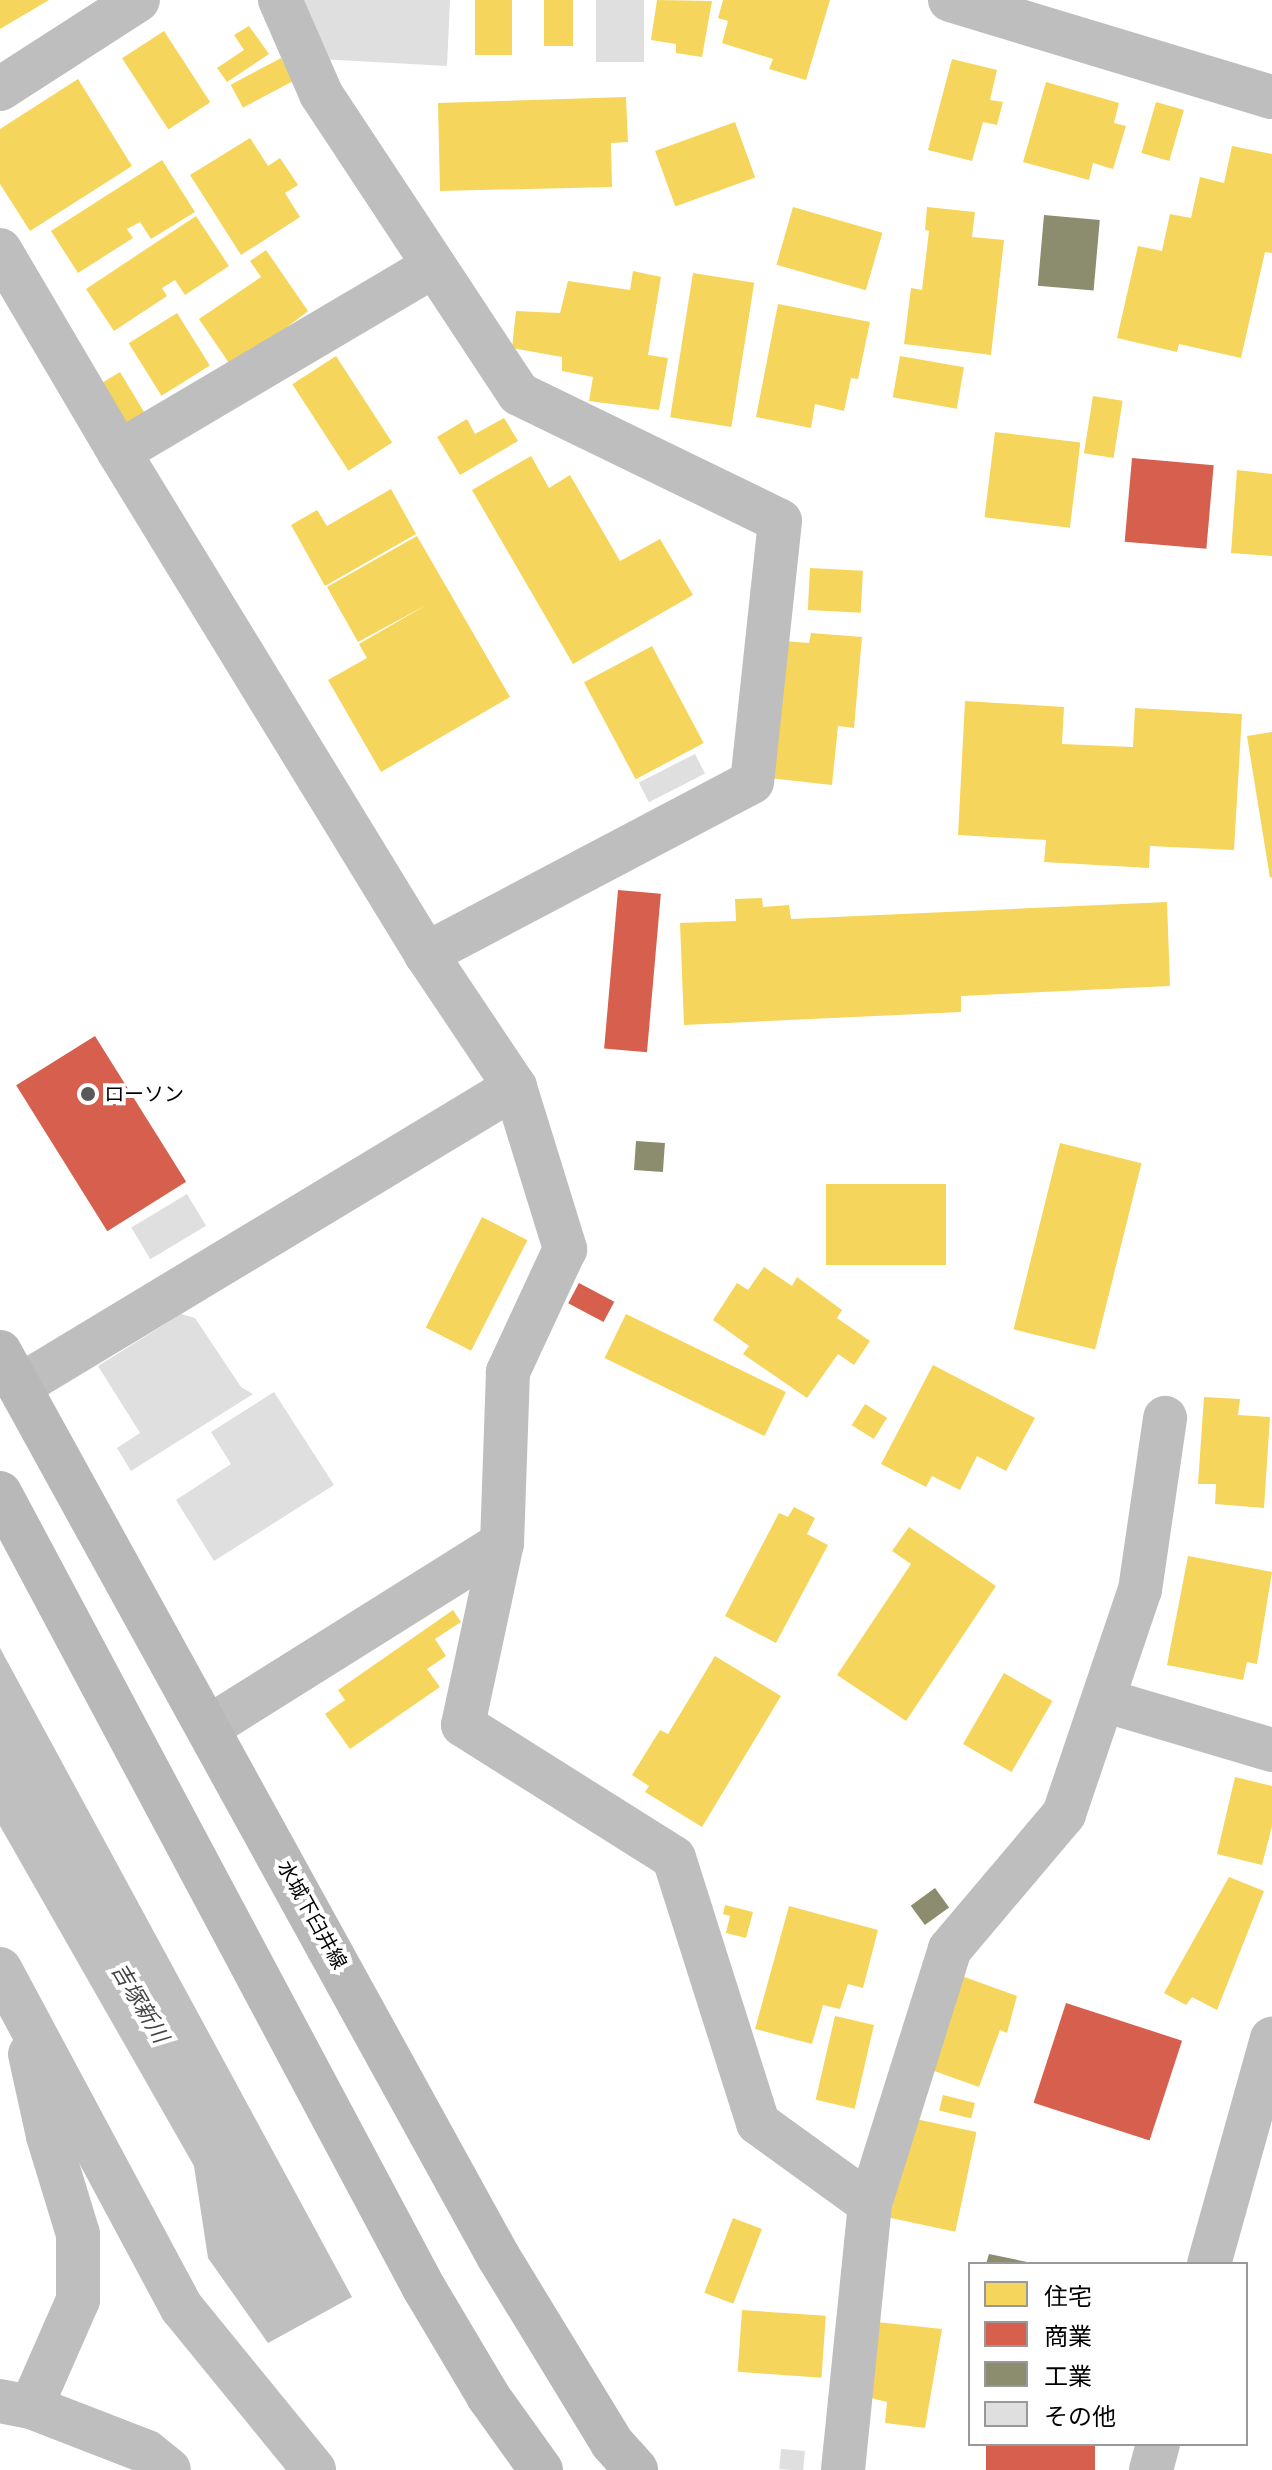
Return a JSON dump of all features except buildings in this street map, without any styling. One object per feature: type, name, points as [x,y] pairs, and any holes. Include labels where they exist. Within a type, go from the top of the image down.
[{"type":"main road","name":"水城下臼井線","points":[[10,1368],[498,2256],[605,2431],[636,2470]]},
{"type":"main road","points":[[0,1493],[424,2288],[488,2396],[541,2470]]},
{"type":"street","points":[[0,89],[138,0]]},
{"type":"street","points":[[280,0],[321,94],[519,394],[780,521],[752,782],[426,954]]},
{"type":"street","points":[[950,0],[1272,97]]},
{"type":"street","points":[[0,250],[119,452],[426,954],[515,1087],[565,1249],[508,1372],[502,1543],[463,1725],[674,1858],[758,2123],[870,2204]]},
{"type":"street","points":[[119,452],[434,266]]},
{"type":"street","points":[[10,1368],[515,1087]]},
{"type":"street","points":[[843,2470],[870,2204],[950,1949],[1064,1814],[1140,1590],[1165,1418]]},
{"type":"street","points":[[209,1727],[502,1543]]},
{"type":"street","points":[[1103,1700],[1272,1750]]},
{"type":"street","points":[[10,1987],[48,2136],[78,2234],[78,2300],[16,2404],[147,2452],[169,2470]]},
{"type":"street","points":[[10,1987],[182,2308],[314,2470]]},
{"type":"street","points":[[1210,2262],[1272,2039]]},
{"type":"street","points":[[1151,2470],[1157,2446]]},
{"type":"water","name":"吉塚新川","points":[[0,1648],[352,2297],[268,2343],[208,2258],[194,2166],[0,1826]]},
{"type":"place","name":"ローソン","points":[[88,1094]]}]
